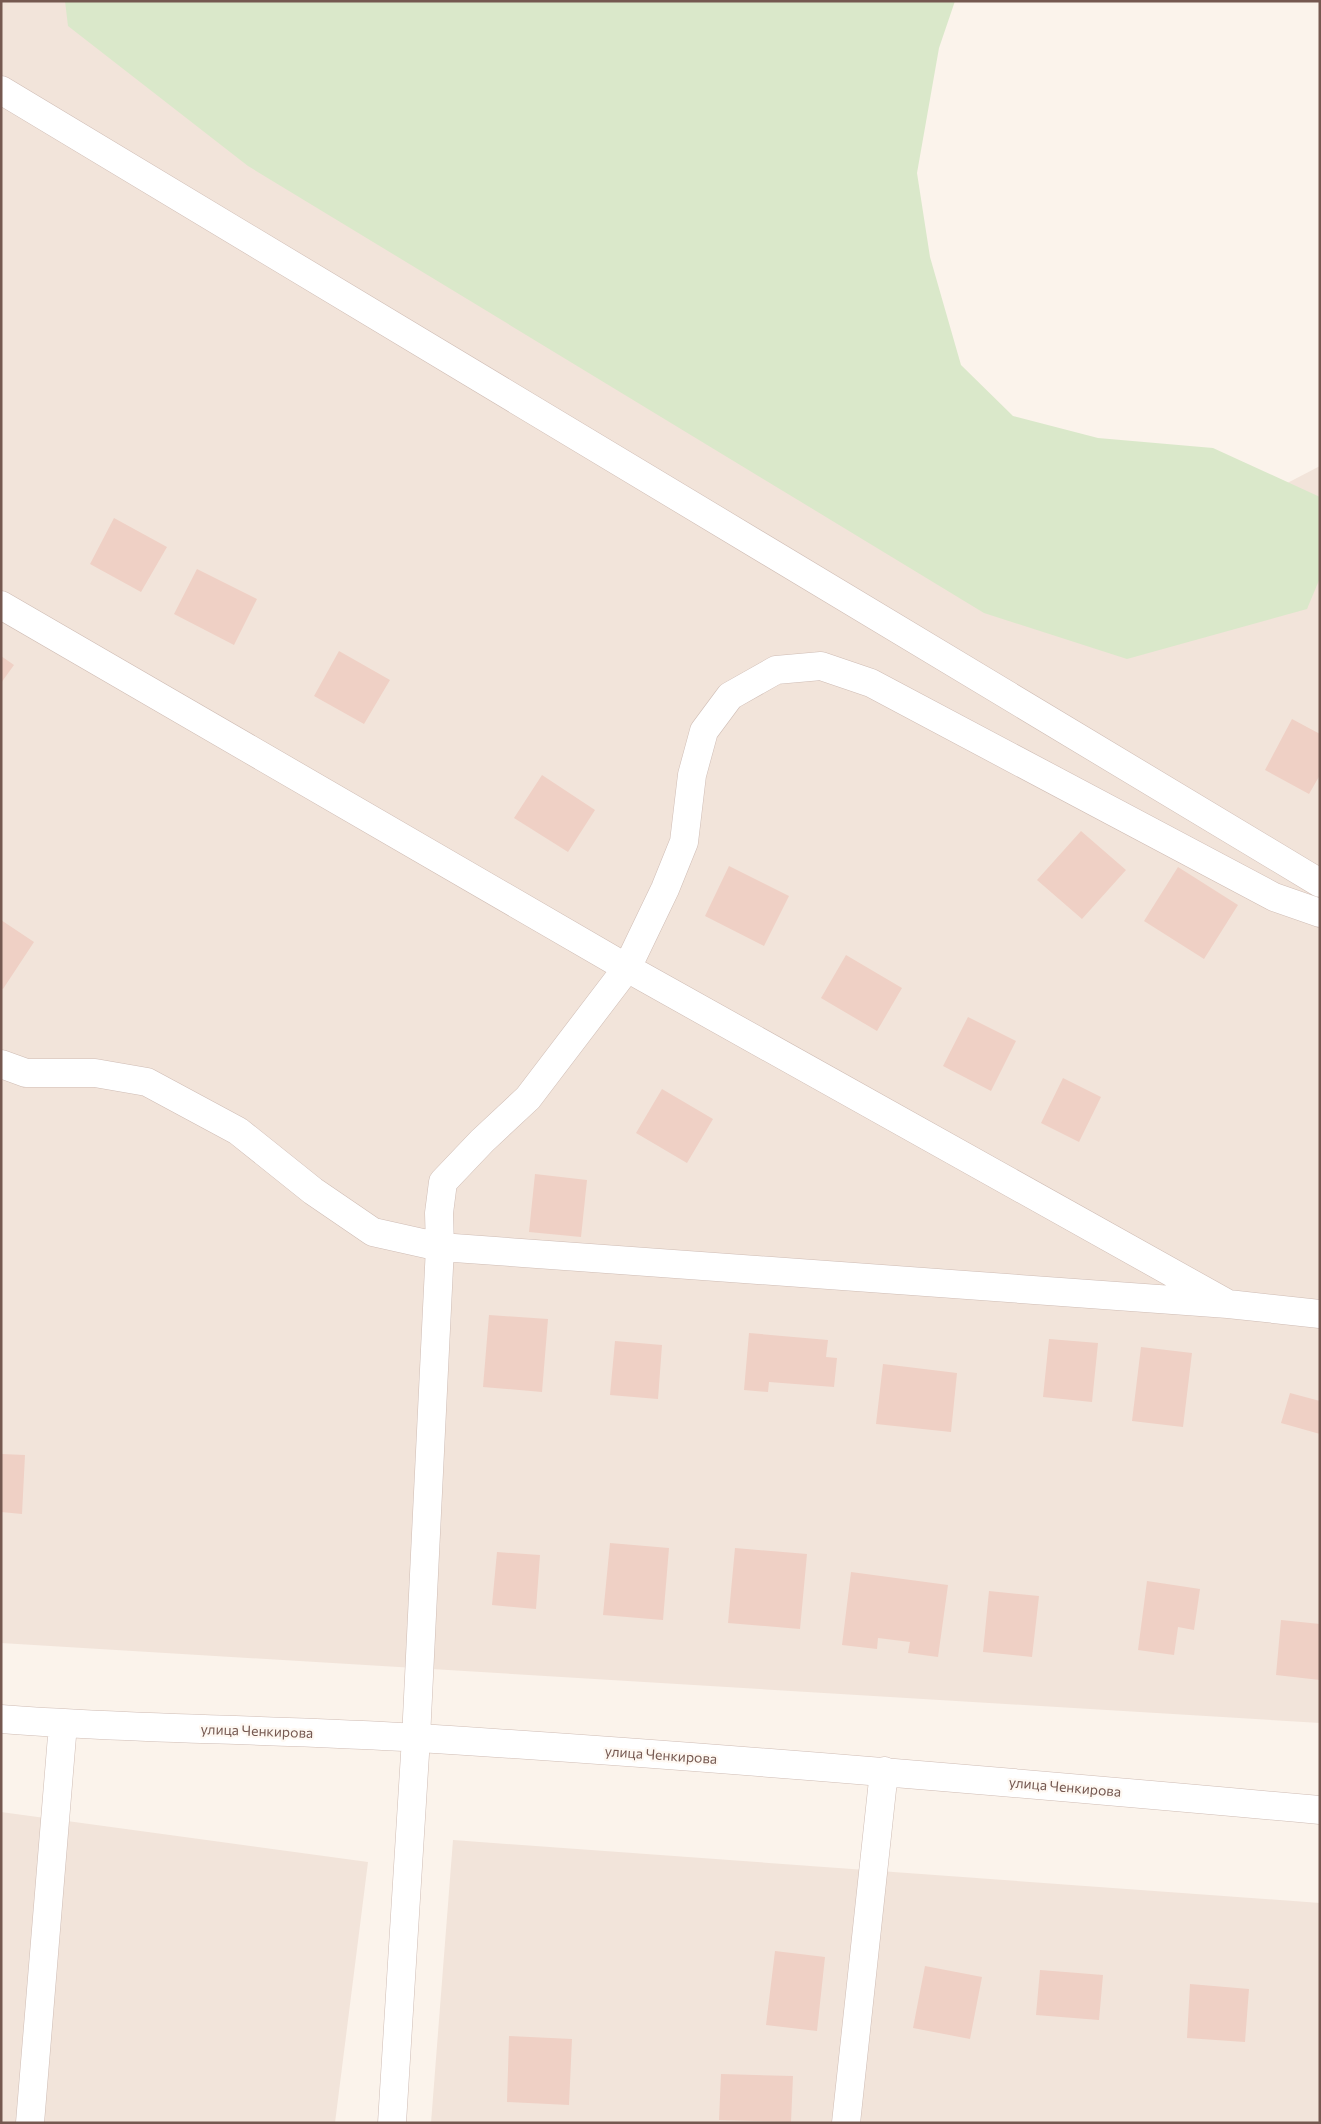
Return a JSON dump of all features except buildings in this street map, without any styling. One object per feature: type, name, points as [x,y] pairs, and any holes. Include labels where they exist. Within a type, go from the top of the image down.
[{"type":"street","points":[[1,90],[1320,884]]},
{"type":"street","points":[[1,605],[627,968],[1228,1304]]},
{"type":"street","points":[[392,2123],[416,1738],[440,1247],[439,1213],[443,1182],[482,1141],[528,1098],[627,968],[666,888],[684,842],[692,774],[704,731],[730,696],[776,670],[821,666],[871,683],[1274,897],[1320,913]]},
{"type":"street","points":[[1,1064],[26,1073],[95,1073],[147,1082],[238,1131],[313,1191],[373,1232],[440,1247],[1228,1304],[1320,1314]]},
{"type":"street","name":"улица Ченкирова","points":[[1,1719],[63,1724],[416,1738],[884,1772],[1320,1810]]},
{"type":"street","points":[[30,2123],[63,1724]]},
{"type":"street","points":[[846,2123],[884,1772]]},
{"type":"shaded area","points":[[1,1],[235,1],[1160,549],[1320,466],[1320,1723],[1,1643]]},
{"type":"shaded area","points":[[1,1812],[368,1862],[335,2123],[1,2123]]},
{"type":"shaded area","points":[[453,1840],[1320,1903],[1320,2123],[431,2123]]},
{"type":"green space","points":[[65,1],[955,1],[939,48],[917,173],[930,257],[961,365],[1013,416],[1098,438],[1213,448],[1320,497],[1320,578],[1307,609],[1127,659],[984,613],[248,166],[68,26]]}]
